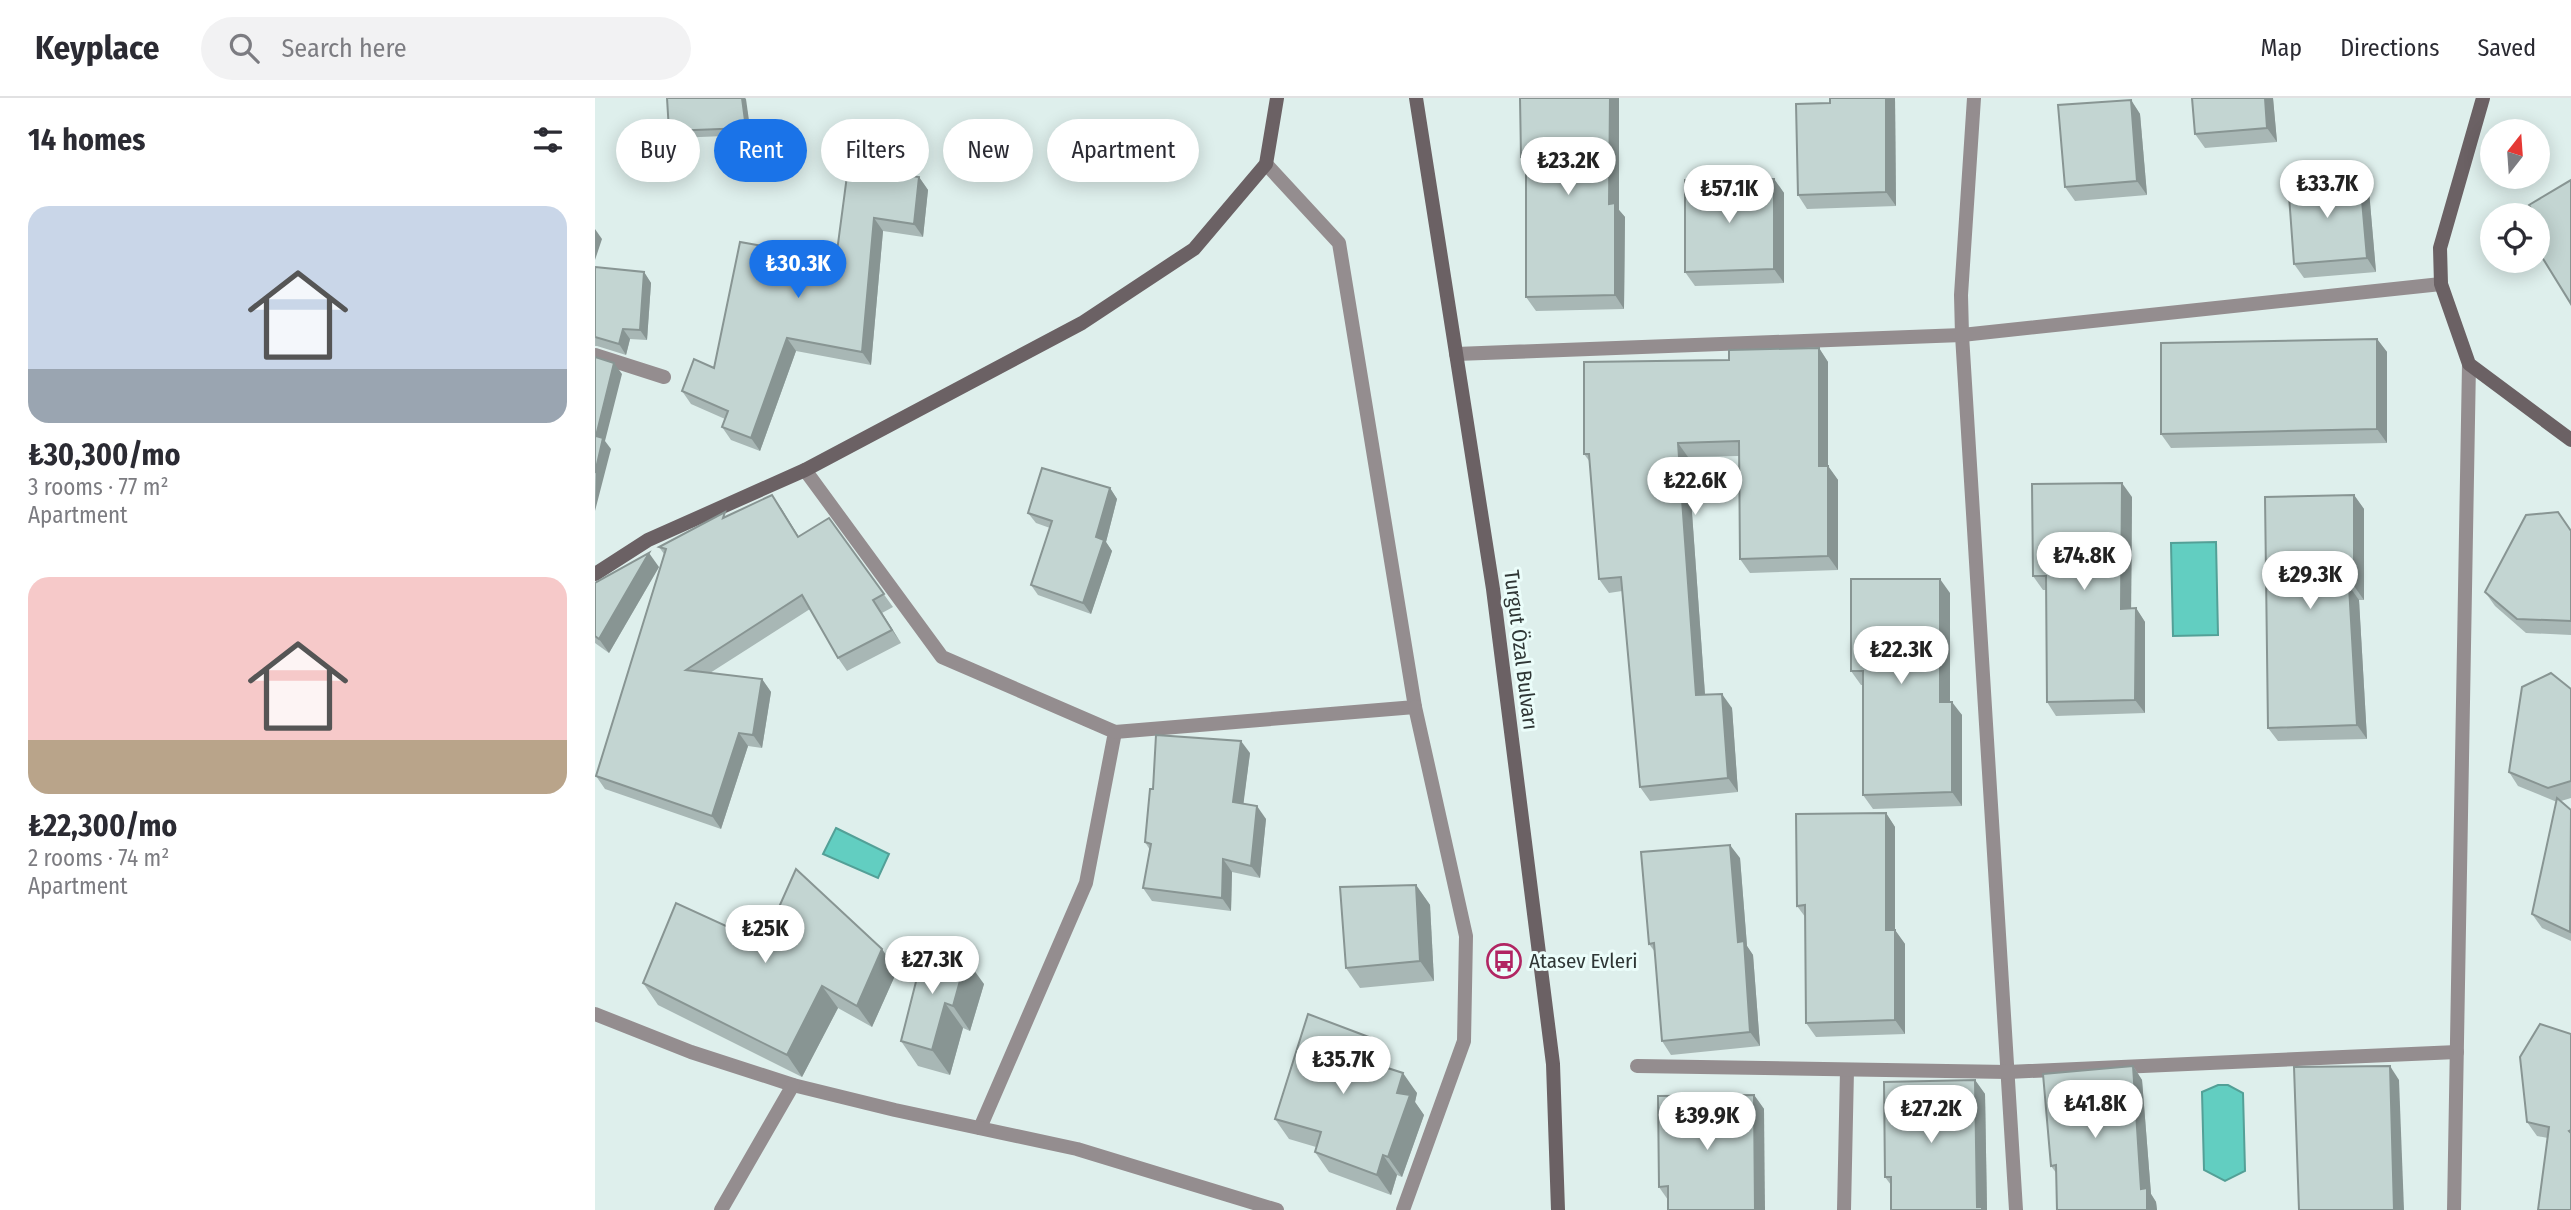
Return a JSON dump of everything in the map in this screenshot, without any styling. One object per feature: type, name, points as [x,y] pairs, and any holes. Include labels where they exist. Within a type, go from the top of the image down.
[{"type":"street","points":[[595,574],[648,540],[805,470],[1082,323],[1194,249],[1266,164],[1277,98]]},
{"type":"street","name":"Turgut Özal Bulvarı","points":[[1416,98],[1493,589],[1553,1064],[1559,1210]]},
{"type":"street","points":[[1974,98],[1961,295],[1962,335],[2016,1210]]},
{"type":"street","points":[[2454,1210],[2469,364],[2441,284],[2440,248],[2483,98]]},
{"type":"street","points":[[1266,164],[1339,243],[1415,707],[1466,936],[1464,1041],[1403,1210]]},
{"type":"street","points":[[1456,354],[1962,335],[2441,284]]},
{"type":"street","points":[[595,355],[664,377]]},
{"type":"street","points":[[2469,364],[2571,440]]},
{"type":"street","points":[[805,470],[942,657],[1115,732],[1415,707]]},
{"type":"street","points":[[980,1128],[1086,883],[1115,732]]},
{"type":"street","points":[[595,1014],[691,1052],[793,1085],[1077,1149],[1277,1210]]},
{"type":"street","points":[[1637,1066],[2008,1072],[2457,1052]]},
{"type":"street","points":[[1845,1210],[1847,1070]]},
{"type":"street","points":[[719,1210],[793,1085]]},
{"type":"water","points":[[2216,542],[2218,635],[2173,636],[2171,543]]},
{"type":"water","points":[[836,828],[889,854],[878,878],[823,854]]},
{"type":"water","points":[[2218,1085],[2228,1085],[2243,1093],[2245,1171],[2225,1181],[2204,1170],[2202,1092]]},
{"type":"building","points":[[667,98],[742,98],[745,119],[714,119],[714,129],[700,130],[700,119],[668,119]]},
{"type":"building","points":[[1520,98],[1610,98],[1609,204],[1615,203],[1615,295],[1526,297],[1526,157],[1521,157]]},
{"type":"building","points":[[1830,98],[1886,98],[1886,192],[1798,195],[1796,104],[1830,103]]},
{"type":"building","points":[[2192,98],[2265,98],[2267,128],[2195,134]]},
{"type":"building","points":[[2131,100],[2137,181],[2065,187],[2058,105]]},
{"type":"building","points":[[2360,177],[2367,258],[2294,264],[2288,182]]},
{"type":"building","points":[[1774,179],[1774,269],[1685,272],[1685,180]]},
{"type":"building","points":[[2571,180],[2571,304],[2550,270],[2550,203],[2532,203]]},
{"type":"building","points":[[846,182],[918,182],[914,224],[874,218],[862,352],[787,338],[751,438],[722,427],[728,411],[682,391],[694,359],[714,368],[740,242],[836,259]]},
{"type":"building","points":[[595,267],[644,272],[640,330],[623,329],[619,344],[595,337]]},
{"type":"building","points":[[2377,339],[2377,429],[2161,434],[2161,343]]},
{"type":"building","points":[[1819,348],[1819,466],[1828,466],[1828,556],[1740,559],[1739,441],[1678,443],[1696,695],[1722,694],[1728,778],[1640,787],[1621,577],[1599,579],[1589,454],[1584,454],[1584,362],[1729,360],[1729,350]]},
{"type":"building","points":[[595,357],[614,363],[596,436],[603,438],[595,473]]},
{"type":"building","points":[[1042,468],[1110,488],[1096,537],[1104,540],[1083,603],[1031,585],[1052,521],[1028,513]]},
{"type":"building","points":[[2122,483],[2121,609],[2136,608],[2135,700],[2047,702],[2046,576],[2033,576],[2032,484]]},
{"type":"building","points":[[772,495],[798,537],[829,518],[884,594],[873,600],[892,630],[838,658],[802,595],[686,670],[762,679],[753,735],[739,733],[712,816],[596,776],[666,549],[659,547],[725,512],[723,518]]},
{"type":"building","points":[[2354,495],[2354,586],[2349,586],[2357,725],[2268,728],[2265,497]]},
{"type":"building","points":[[2558,512],[2571,531],[2571,621],[2517,619],[2485,592],[2526,515]]},
{"type":"building","points":[[649,553],[599,639],[595,636],[595,583]]},
{"type":"building","points":[[1851,579],[1940,579],[1940,702],[1952,702],[1952,792],[1863,795],[1863,671],[1851,671]]},
{"type":"building","points":[[2551,673],[2571,689],[2571,781],[2548,788],[2509,772],[2522,687]]},
{"type":"building","points":[[1156,735],[1241,741],[1233,802],[1257,806],[1251,866],[1223,859],[1222,898],[1143,888],[1151,844],[1145,842],[1150,789],[1153,789]]},
{"type":"building","points":[[2557,798],[2571,810],[2570,932],[2532,914]]},
{"type":"building","points":[[1886,813],[1886,930],[1895,930],[1895,1020],[1806,1023],[1805,905],[1797,906],[1796,814]]},
{"type":"building","points":[[1730,845],[1738,942],[1744,941],[1750,1032],[1662,1041],[1654,943],[1649,944],[1641,852]]},
{"type":"building","points":[[796,869],[882,949],[857,1006],[822,986],[787,1055],[643,983],[676,903],[763,943]]},
{"type":"building","points":[[1416,885],[1420,961],[1346,968],[1340,887]]},
{"type":"building","points":[[925,946],[966,959],[953,1006],[945,1003],[932,1050],[901,1041]]},
{"type":"building","points":[[1308,1014],[1374,1039],[1369,1062],[1403,1073],[1397,1093],[1410,1095],[1388,1157],[1383,1155],[1377,1175],[1315,1152],[1321,1132],[1275,1119]]},
{"type":"building","points":[[2540,1024],[2571,1034],[2571,1210],[2538,1210],[2549,1127],[2527,1122],[2520,1057]]},
{"type":"building","points":[[2133,1066],[2141,1189],[2147,1188],[2147,1210],[2057,1210],[2056,1165],[2051,1166],[2043,1074]]},
{"type":"building","points":[[2390,1066],[2394,1210],[2299,1210],[2294,1067]]},
{"type":"building","points":[[1975,1080],[1977,1207],[1982,1207],[1982,1210],[1891,1210],[1891,1177],[1885,1177],[1884,1082]]},
{"type":"building","points":[[1754,1095],[1755,1210],[1668,1210],[1668,1186],[1659,1187],[1658,1096]]},
{"type":"place","name":"Atasev Evleri","points":[[1504,961]]}]
